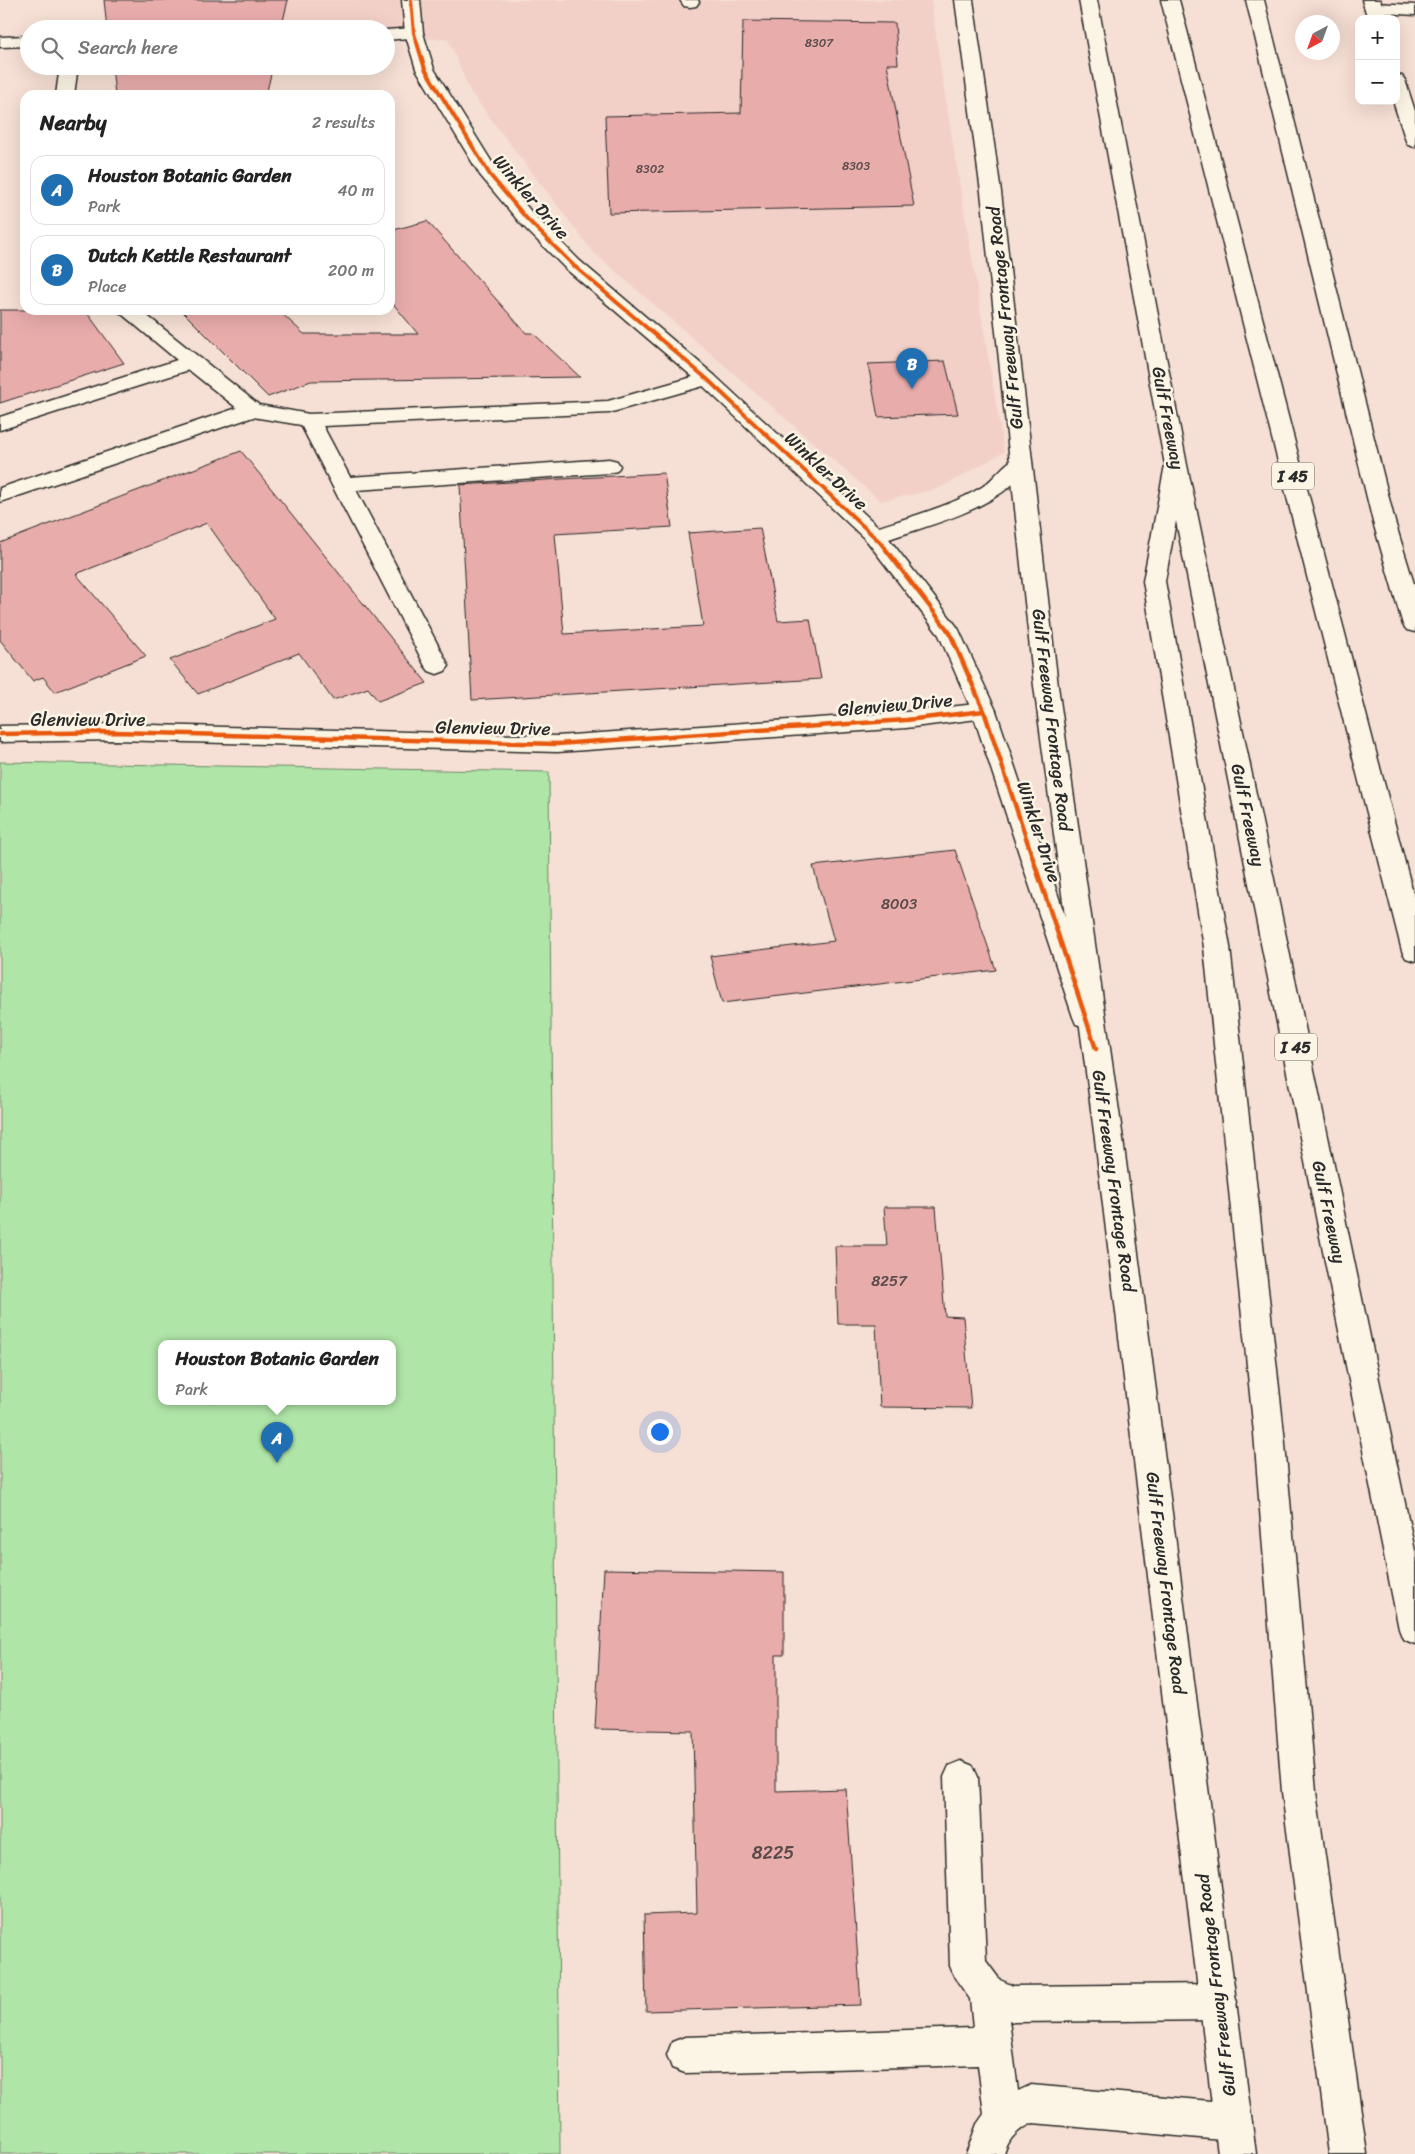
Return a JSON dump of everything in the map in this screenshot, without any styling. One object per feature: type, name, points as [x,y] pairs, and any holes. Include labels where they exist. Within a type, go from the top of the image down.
[{"type":"main road","name":"Winkler Drive","points":[[411,0],[414,33],[425,69],[496,182],[527,218],[573,265],[707,379],[875,536],[950,633],[984,711],[1096,1049]]},
{"type":"main road","name":"Gulf Freeway Frontage Road","points":[[964,0],[991,192],[1046,686],[1096,1049],[1235,2138]]},
{"type":"main road","name":"Gulf Freeway","points":[[1088,0],[1176,465],[1415,1629]]},
{"type":"main road","name":"I 45","points":[[1170,0],[1415,951]]},
{"type":"main road","points":[[1255,0],[1384,522],[1415,625]]},
{"type":"main road","points":[[1374,9],[1415,10]]},
{"type":"main road","points":[[395,34],[414,33]]},
{"type":"main road","points":[[0,42],[20,41]]},
{"type":"main road","points":[[66,90],[67,75]]},
{"type":"main road","points":[[1400,93],[1415,141]]},
{"type":"main road","points":[[133,315],[252,410],[309,420],[609,407],[707,379]]},
{"type":"main road","points":[[0,424],[192,362]]},
{"type":"main road","points":[[0,496],[252,410]]},
{"type":"main road","points":[[309,420],[437,666]]},
{"type":"main road","points":[[875,536],[957,508],[991,491],[1021,463]]},
{"type":"main road","points":[[1176,465],[1154,581],[1217,947],[1269,1433],[1299,1792],[1348,2154]]},
{"type":"main road","points":[[342,484],[609,466]]},
{"type":"main road","points":[[1384,522],[1415,557]]},
{"type":"main road","name":"Glenview Drive","points":[[0,734],[115,732],[557,744],[906,720],[984,711]]},
{"type":"main road","points":[[961,1777],[968,1966],[987,1993],[1003,2118]]},
{"type":"main road","points":[[987,1993],[1013,2004],[1219,2002]]},
{"type":"main road","points":[[685,2054],[993,2046]]},
{"type":"main road","points":[[985,2154],[990,2137],[1003,2118],[1031,2104],[1158,2114],[1235,2138]]},
{"type":"shaded area","points":[[160,0],[931,0],[942,78],[1004,452],[938,489],[881,501],[593,252],[471,93],[448,39],[395,38],[395,20],[154,20]]},
{"type":"green space","points":[[0,762],[549,772],[560,2154],[0,2154]]},
{"type":"building","points":[[104,0],[288,0],[283,20],[106,20]]},
{"type":"building","points":[[743,21],[895,23],[898,64],[887,64],[914,206],[609,213],[605,116],[741,113]]},
{"type":"building","points":[[113,75],[271,75],[267,90],[114,90]]},
{"type":"building","points":[[427,221],[526,333],[533,333],[580,377],[311,381],[268,397],[186,315],[283,315],[304,334],[418,334],[395,306],[395,230]]},
{"type":"building","points":[[0,310],[20,310],[20,315],[89,315],[124,363],[0,403]]},
{"type":"building","points":[[945,361],[958,414],[878,417],[868,364]]},
{"type":"building","points":[[241,451],[427,683],[378,701],[368,688],[333,700],[299,653],[198,694],[170,660],[275,619],[207,523],[76,574],[146,656],[55,692],[43,677],[33,681],[0,640],[0,543]]},
{"type":"building","points":[[664,473],[672,527],[555,534],[564,634],[703,626],[688,533],[760,528],[778,621],[810,619],[821,679],[472,700],[460,485]]},
{"type":"building","points":[[955,850],[996,970],[722,1003],[710,956],[834,941],[813,866]]},
{"type":"building","points":[[884,1207],[936,1207],[945,1316],[963,1317],[971,1408],[880,1407],[876,1324],[838,1324],[835,1246],[887,1246]]},
{"type":"building","points":[[604,1569],[784,1572],[784,1655],[776,1655],[776,1791],[846,1789],[861,2005],[646,2011],[644,1915],[697,1913],[693,1731],[595,1729]]},
{"type":"cycle path","points":[[411,0],[414,33],[425,69],[490,175],[527,219],[573,265],[707,379],[875,536],[950,633],[984,711],[1096,1049]]},
{"type":"cycle path","points":[[0,734],[115,732],[557,744],[906,720],[984,711]]},
{"type":"place","name":"Dutch Kettle Restaurant","points":[[912,389]]},
{"type":"place","name":"Houston Botanic Garden","points":[[277,1463]]}]
